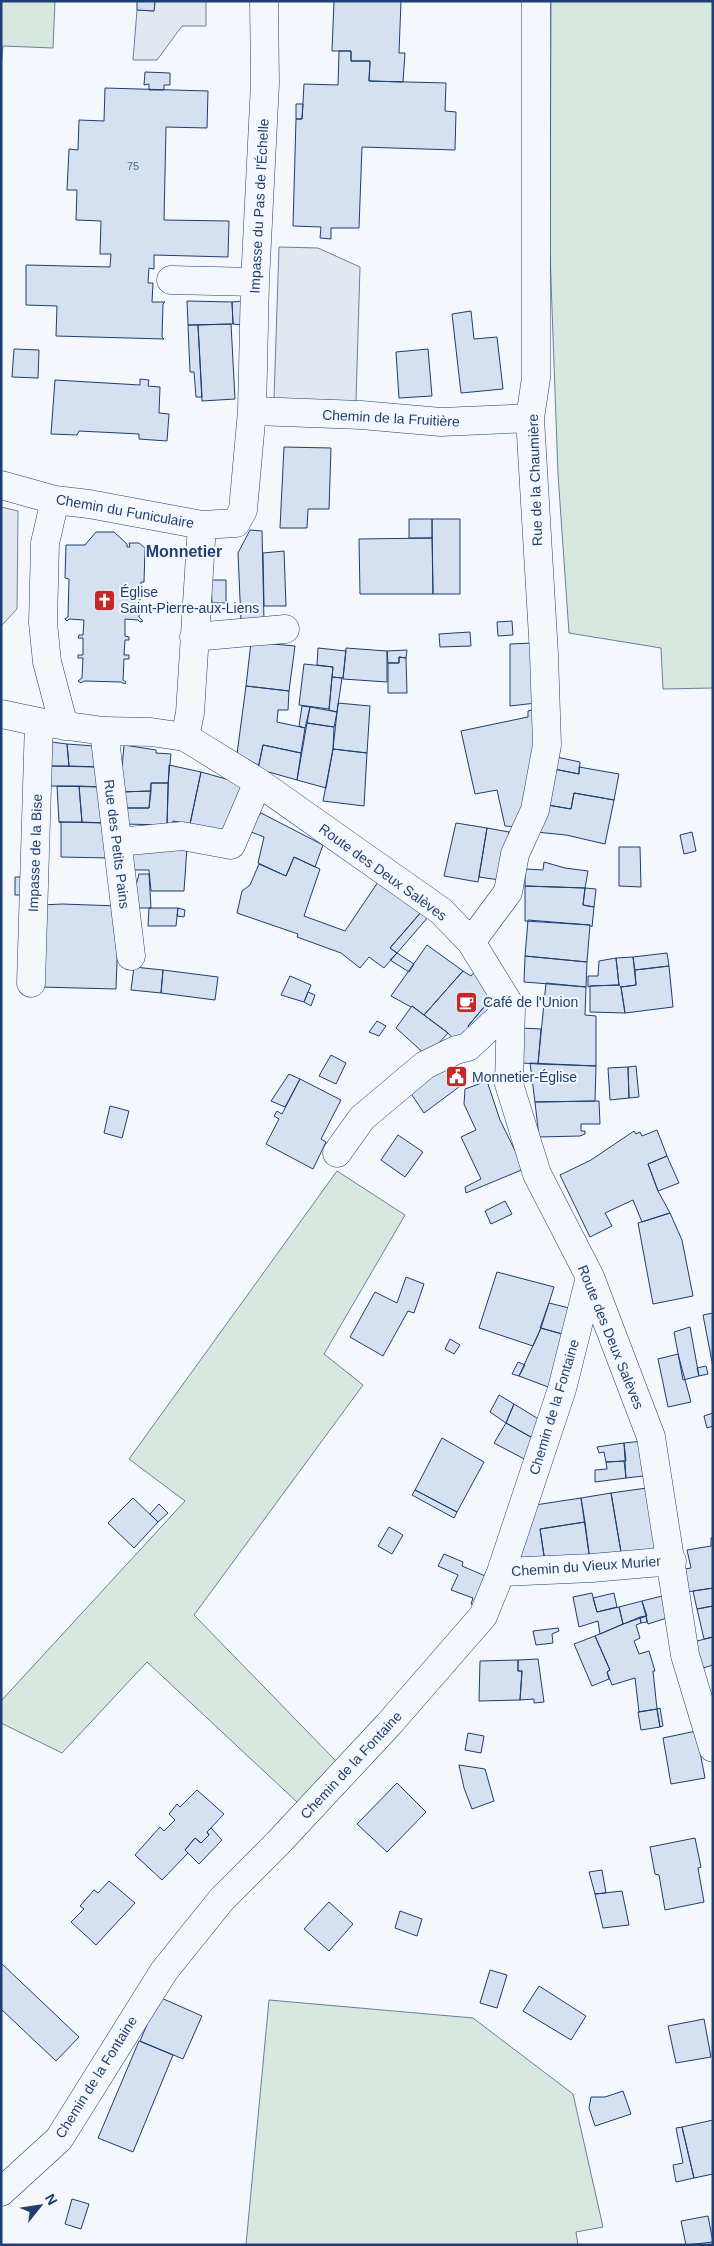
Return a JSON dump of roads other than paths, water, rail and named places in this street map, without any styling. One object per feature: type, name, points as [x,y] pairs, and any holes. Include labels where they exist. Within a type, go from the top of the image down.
[{"type":"street","name":"Impasse du Pas de l'Échelle","points":[[243,510],[252,411],[255,282],[265,83],[264,1]]},
{"type":"street","name":"Rue de la Chaumière","points":[[471,942],[508,892],[515,854],[535,810],[547,745],[544,654],[530,418],[536,378],[536,1]]},
{"type":"street","points":[[171,280],[255,282]]},
{"type":"street","name":"Chemin de la Fruitière","points":[[252,411],[441,422],[530,418]]},
{"type":"street","name":"Chemin du Funiculaire","points":[[1,485],[55,500],[89,504],[202,525],[236,523],[243,510]]},
{"type":"street","name":"Impasse de la Bise","points":[[31,983],[52,724],[43,623],[45,543],[55,500]]},
{"type":"street","points":[[185,737],[190,713],[202,525]]},
{"type":"street","points":[[194,637],[284,630]]},
{"type":"street","name":"Route des Deux Salèves","points":[[1,714],[104,732],[151,732],[185,737],[258,782],[441,911],[471,942],[511,1007],[509,1084],[537,1174],[590,1277],[651,1437],[672,1561],[685,1655],[713,1748]]},
{"type":"street","name":"Rue des Petits Pains","points":[[104,732],[131,956]]},
{"type":"street","points":[[118,842],[182,836],[230,846],[258,782]]},
{"type":"street","points":[[337,1153],[362,1118],[425,1065],[468,1046],[511,1007]]},
{"type":"street","name":"Chemin de la Fontaine","points":[[1,2192],[59,2139],[164,1970],[222,1899],[278,1843],[389,1724],[483,1616],[501,1572],[562,1389],[590,1277]]},
{"type":"street","name":"Chemin du Vieux Murier","points":[[501,1572],[592,1568],[672,1561]]},
{"type":"place","name":"Église Saint-Pierre-aux-Liens","points":[[104,600]]},
{"type":"place","name":"Café de l'Union","points":[[467,1002]]},
{"type":"place","name":"Monnetier-Église","points":[[456,1077]]},
{"type":"district","name":"Monnetier","points":[[184,551]]}]
